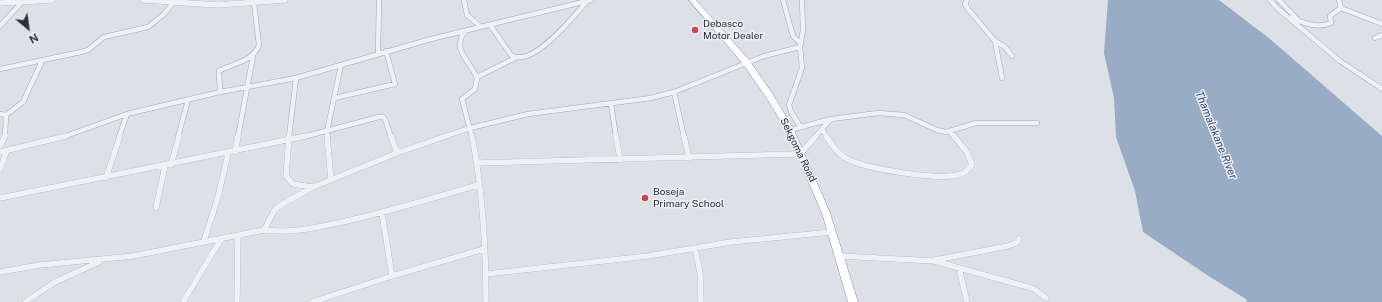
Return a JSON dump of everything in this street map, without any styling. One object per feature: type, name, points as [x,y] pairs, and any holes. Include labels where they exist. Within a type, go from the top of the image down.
[{"type":"highway","name":"Sekgoma Road","points":[[687,0],[707,17]]},
{"type":"highway","name":"Sekgoma Road","points":[[692,0],[746,62],[769,95],[790,130],[801,153],[832,232],[853,302]]},
{"type":"street","points":[[0,3],[52,0]]},
{"type":"street","points":[[143,0],[174,2],[251,2],[285,0]]},
{"type":"street","points":[[378,53],[379,0]]},
{"type":"street","points":[[464,0],[467,15],[481,27]]},
{"type":"street","points":[[783,0],[793,36],[800,46]]},
{"type":"street","points":[[800,126],[789,105],[800,76],[802,61],[800,46],[803,30],[802,0]]},
{"type":"street","points":[[967,0],[965,4],[968,9],[995,41],[1005,47],[1012,56]]},
{"type":"street","points":[[1270,0],[1348,69],[1382,89]]},
{"type":"street","points":[[1279,0],[1299,20]]},
{"type":"street","points":[[1339,0],[1341,8]]},
{"type":"street","points":[[0,26],[23,1]]},
{"type":"street","points":[[0,152],[58,138],[127,114],[220,92],[296,78],[378,53],[466,30],[589,1]]},
{"type":"street","points":[[477,77],[515,58],[524,56],[542,48],[589,1]]},
{"type":"street","points":[[0,69],[81,52],[88,50],[104,37],[148,27],[164,14],[174,2]]},
{"type":"street","points":[[235,152],[253,56],[259,45],[251,2]]},
{"type":"street","points":[[1288,17],[1313,26],[1329,25],[1331,24],[1330,16],[1341,8]]},
{"type":"street","points":[[1341,8],[1368,17],[1382,24]]},
{"type":"street","points":[[0,22],[7,18]]},
{"type":"street","points":[[490,25],[510,54],[515,58]]},
{"type":"street","points":[[466,30],[462,36],[460,44],[461,50],[478,81],[475,89],[462,99],[477,163],[486,274],[486,302]]},
{"type":"street","points":[[1375,38],[1382,35]]},
{"type":"street","points":[[995,41],[1002,78]]},
{"type":"street","points":[[264,230],[274,211],[279,206],[313,187],[397,153],[470,128],[528,114],[651,98],[674,92],[746,62],[775,52],[800,46]]},
{"type":"street","points":[[335,98],[395,84],[396,83],[386,51]]},
{"type":"street","points":[[220,92],[219,71],[253,56]]},
{"type":"street","points":[[0,114],[6,115],[23,102],[42,61]]},
{"type":"street","points":[[331,180],[327,131],[341,65]]},
{"type":"street","points":[[296,78],[286,164],[288,181],[292,184],[313,187]]},
{"type":"street","points":[[674,92],[689,158]]},
{"type":"street","points":[[156,208],[188,100]]},
{"type":"street","points":[[611,104],[620,160]]},
{"type":"street","points":[[790,130],[800,126],[862,114],[891,113],[918,119],[938,130],[950,132],[975,124],[997,122],[1037,123]]},
{"type":"street","points":[[106,178],[127,114]]},
{"type":"street","points":[[0,146],[4,143],[6,133],[6,115]]},
{"type":"street","points":[[0,198],[228,154],[288,141],[383,117],[397,153]]},
{"type":"street","points":[[477,163],[776,156],[801,153],[830,120]]},
{"type":"street","points":[[822,129],[838,152],[852,161],[928,177],[954,176],[965,173],[972,165],[967,152],[950,132]]},
{"type":"street","points":[[0,170],[7,150]]},
{"type":"street","points":[[204,241],[218,197],[228,154]]},
{"type":"street","points":[[0,272],[40,265],[133,256],[264,230],[286,232],[382,213],[478,185]]},
{"type":"street","points":[[382,213],[392,276]]},
{"type":"street","points":[[486,274],[648,256],[731,242],[832,232]]},
{"type":"street","points":[[237,302],[238,236]]},
{"type":"street","points":[[183,302],[221,239]]},
{"type":"street","points":[[934,261],[1008,246],[1016,243],[1019,239]]},
{"type":"street","points":[[695,248],[700,273],[702,302]]},
{"type":"street","points":[[312,302],[392,276],[484,249]]},
{"type":"street","points":[[840,256],[934,261],[1028,287],[1034,289],[1046,298]]},
{"type":"street","points":[[25,302],[54,282],[104,260]]},
{"type":"street","points":[[959,268],[967,302]]},
{"type":"water","name":"Thamalakane River","points":[[1108,0],[1219,0],[1270,39],[1382,136],[1382,302],[1247,302],[1246,299],[1143,232],[1135,191],[1116,137],[1114,98],[1104,53]]},
{"type":"place","name":"Debasco Motor Dealer","points":[[695,30]]},
{"type":"place","name":"Boseja Primary School","points":[[645,198]]}]
